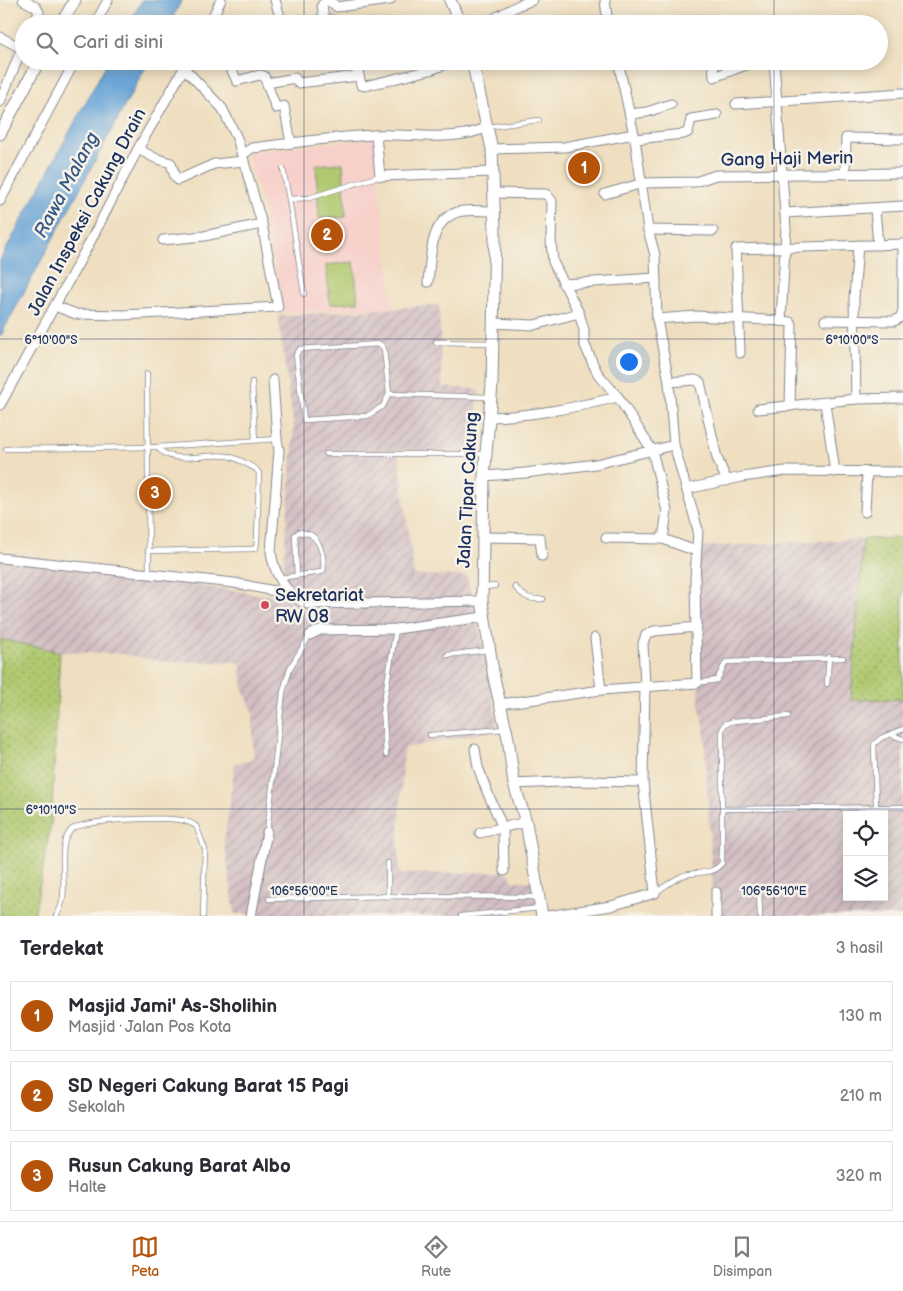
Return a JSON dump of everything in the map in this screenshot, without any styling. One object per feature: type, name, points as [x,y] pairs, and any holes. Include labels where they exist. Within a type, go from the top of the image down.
[{"type":"street","points":[[22,0],[36,7],[39,12],[38,15]]},
{"type":"street","points":[[66,15],[74,0]]},
{"type":"street","points":[[100,15],[108,0]]},
{"type":"street","points":[[214,15],[221,0]]},
{"type":"street","points":[[275,0],[279,15]]},
{"type":"street","points":[[324,15],[323,3],[331,2],[336,6],[390,0]]},
{"type":"street","points":[[450,0],[456,15]]},
{"type":"street","points":[[500,15],[519,4],[533,0]]},
{"type":"street","points":[[605,0],[607,15]]},
{"type":"street","points":[[0,37],[15,42]]},
{"type":"street","points":[[0,102],[2,87],[15,60]]},
{"type":"street","points":[[0,134],[34,70]]},
{"type":"street","points":[[0,201],[70,70]]},
{"type":"street","name":"Jalan Inspeksi Cakung Drain","points":[[0,405],[90,242],[138,149],[183,70]]},
{"type":"street","points":[[54,306],[76,314],[123,315],[217,309],[273,309],[278,307],[262,224],[243,158],[222,108],[190,70]]},
{"type":"street","points":[[231,70],[237,82],[262,75],[276,108],[284,106],[291,143]]},
{"type":"street","points":[[357,70],[362,86],[416,70]]},
{"type":"street","name":"Jalan Tipar Cakung","points":[[474,70],[492,149],[494,193],[493,343],[490,417],[484,476],[482,601],[489,650],[506,729],[514,784],[526,822],[542,909]]},
{"type":"street","points":[[500,704],[600,690],[697,683],[696,551],[698,530],[674,445],[669,382],[657,319],[655,255],[648,230],[643,183],[620,70]]},
{"type":"street","points":[[714,70],[714,77],[732,70]]},
{"type":"street","points":[[775,70],[786,247],[781,321]]},
{"type":"street","points":[[267,83],[295,78],[298,83],[358,76]]},
{"type":"street","points":[[736,104],[903,93]]},
{"type":"street","points":[[630,114],[647,112],[671,104]]},
{"type":"street","points":[[492,149],[564,147],[634,136],[684,134],[688,132],[691,119],[718,115]]},
{"type":"street","points":[[138,149],[155,158],[171,163],[175,177],[178,180],[214,164],[243,158],[252,148],[376,135],[462,135],[488,127]]},
{"type":"street","points":[[376,135],[380,176],[493,172]]},
{"type":"street","points":[[845,174],[846,138],[903,139]]},
{"type":"street","name":"Gang Haji Merin","points":[[605,194],[643,183],[695,182],[716,175],[782,176],[903,173]]},
{"type":"street","points":[[494,193],[546,194],[552,200],[551,252],[563,284],[579,313],[588,355],[598,374],[618,397],[652,450],[666,501],[667,511],[663,539]]},
{"type":"street","points":[[784,213],[903,206]]},
{"type":"street","points":[[875,209],[878,245]]},
{"type":"street","points":[[428,282],[432,241],[440,224],[446,218],[463,211],[494,211]]},
{"type":"street","points":[[163,240],[204,236],[262,224]]},
{"type":"street","points":[[648,230],[713,231]]},
{"type":"street","points":[[740,353],[736,249],[903,244],[903,311],[900,318],[894,321],[825,320]]},
{"type":"street","points":[[856,399],[854,320],[858,245]]},
{"type":"street","points":[[563,284],[656,278]]},
{"type":"street","points":[[493,323],[534,325],[579,313]]},
{"type":"street","points":[[657,319],[696,316],[790,322],[792,325],[790,406]]},
{"type":"street","points":[[272,380],[277,439],[280,450],[271,552],[273,566],[290,594]]},
{"type":"street","points":[[669,382],[696,380],[700,382],[717,458],[728,481]]},
{"type":"street","points":[[490,417],[517,416],[556,410],[618,397]]},
{"type":"street","points":[[758,409],[856,399],[903,398]]},
{"type":"street","points":[[825,403],[835,472]]},
{"type":"street","points":[[484,476],[596,464],[674,445]]},
{"type":"street","points":[[687,489],[785,471],[903,472]]},
{"type":"street","points":[[865,512],[868,472]]},
{"type":"street","points":[[482,537],[540,538],[542,556]]},
{"type":"street","points":[[606,538],[663,539],[696,551]]},
{"type":"street","points":[[0,558],[234,582],[290,594],[306,604],[482,601]]},
{"type":"street","points":[[310,635],[320,630],[396,628],[484,617]]},
{"type":"street","points":[[542,909],[615,905],[655,893],[643,782],[645,686],[642,643],[646,635],[654,631],[697,627]]},
{"type":"street","points":[[595,638],[600,690]]},
{"type":"street","points":[[475,749],[478,767],[503,828],[504,871]]},
{"type":"street","points":[[514,784],[582,780],[643,782]]},
{"type":"street","points":[[480,834],[526,822]]},
{"type":"street","points":[[251,916],[267,832]]},
{"type":"street","points":[[716,892],[716,916]]},
{"type":"street","points":[[614,916],[615,905]]},
{"type":"lane","points":[[488,127],[539,120]]},
{"type":"lane","points":[[283,169],[304,294]]},
{"type":"lane","points":[[289,199],[309,198],[380,176]]},
{"type":"lane","points":[[436,342],[493,343]]},
{"type":"lane","points":[[380,344],[384,349],[389,394],[383,406],[367,416],[304,420],[296,355],[300,349],[380,344]]},
{"type":"lane","points":[[148,374],[149,573]]},
{"type":"lane","points":[[252,382],[255,440]]},
{"type":"lane","points":[[389,394],[490,397]]},
{"type":"lane","points":[[6,450],[157,447],[277,439]]},
{"type":"lane","points":[[148,551],[252,549],[256,548],[257,541],[259,473],[256,468],[226,456],[190,458],[166,456],[157,447]]},
{"type":"lane","points":[[326,454],[487,454]]},
{"type":"lane","points":[[280,578],[297,576],[321,572],[324,568],[321,551],[315,539],[309,534],[299,532],[295,535],[297,576]]},
{"type":"lane","points":[[481,587],[495,586]]},
{"type":"lane","points":[[515,587],[524,597],[532,600],[543,599]]},
{"type":"lane","points":[[386,754],[383,707],[396,628]]},
{"type":"lane","points":[[267,832],[282,692],[290,668],[310,635]]},
{"type":"lane","points":[[447,655],[489,650]]},
{"type":"lane","points":[[827,684],[829,657]]},
{"type":"lane","points":[[697,683],[717,680],[726,662],[843,658]]},
{"type":"lane","points":[[655,893],[684,875],[709,872],[717,869],[722,863],[722,730],[725,724],[734,721],[788,716]]},
{"type":"lane","points":[[430,735],[506,729]]},
{"type":"lane","points":[[876,808],[874,744],[881,738],[903,729]]},
{"type":"lane","points":[[892,735],[903,739]]},
{"type":"lane","points":[[723,809],[903,808]]},
{"type":"lane","points":[[56,916],[59,912],[62,896],[65,840],[71,830],[85,824],[125,820],[184,821],[196,826],[205,849],[203,916]]},
{"type":"lane","points":[[388,863],[388,896]]},
{"type":"lane","points":[[759,890],[760,916]]},
{"type":"lane","points":[[269,899],[388,896],[542,909]]},
{"type":"lane","points":[[461,916],[542,909]]},
{"type":"shaded area","points":[[374,138],[393,308],[284,312],[263,207],[246,152]]},
{"type":"shaded area","points":[[439,305],[442,387],[479,389],[473,453],[398,450],[414,575],[467,576],[487,662],[498,730],[404,748],[398,842],[400,874],[508,872],[513,881],[532,881],[537,909],[509,912],[509,916],[253,916],[253,914],[235,914],[224,842],[235,764],[253,759],[253,711],[243,690],[240,662],[166,662],[121,654],[60,652],[0,639],[0,559],[281,597],[294,428],[278,316]]},
{"type":"shaded area","points":[[863,539],[851,700],[903,699],[903,916],[714,916],[704,726],[699,705],[697,547]]},
{"type":"green space","points":[[343,163],[346,217],[319,218],[316,165]]},
{"type":"green space","points":[[354,262],[358,302],[330,304],[326,265]]},
{"type":"green space","points":[[903,538],[903,699],[851,700],[863,539]]},
{"type":"green space","points":[[0,639],[60,652],[51,824],[34,916],[0,916]]},
{"type":"water","points":[[142,0],[182,0],[174,15],[134,15]]},
{"type":"water","name":"Rawa Malang","points":[[103,70],[144,70],[0,337],[0,260]]},
{"type":"place","name":"Masjid Jami' As-Sholihin","points":[[584,168]]},
{"type":"place","name":"SD Negeri Cakung Barat 15 Pagi","points":[[327,235]]},
{"type":"place","name":"Rusun Cakung Barat Albo","points":[[155,493]]},
{"type":"place","name":"Sekretariat RW 08","points":[[265,605]]}]
